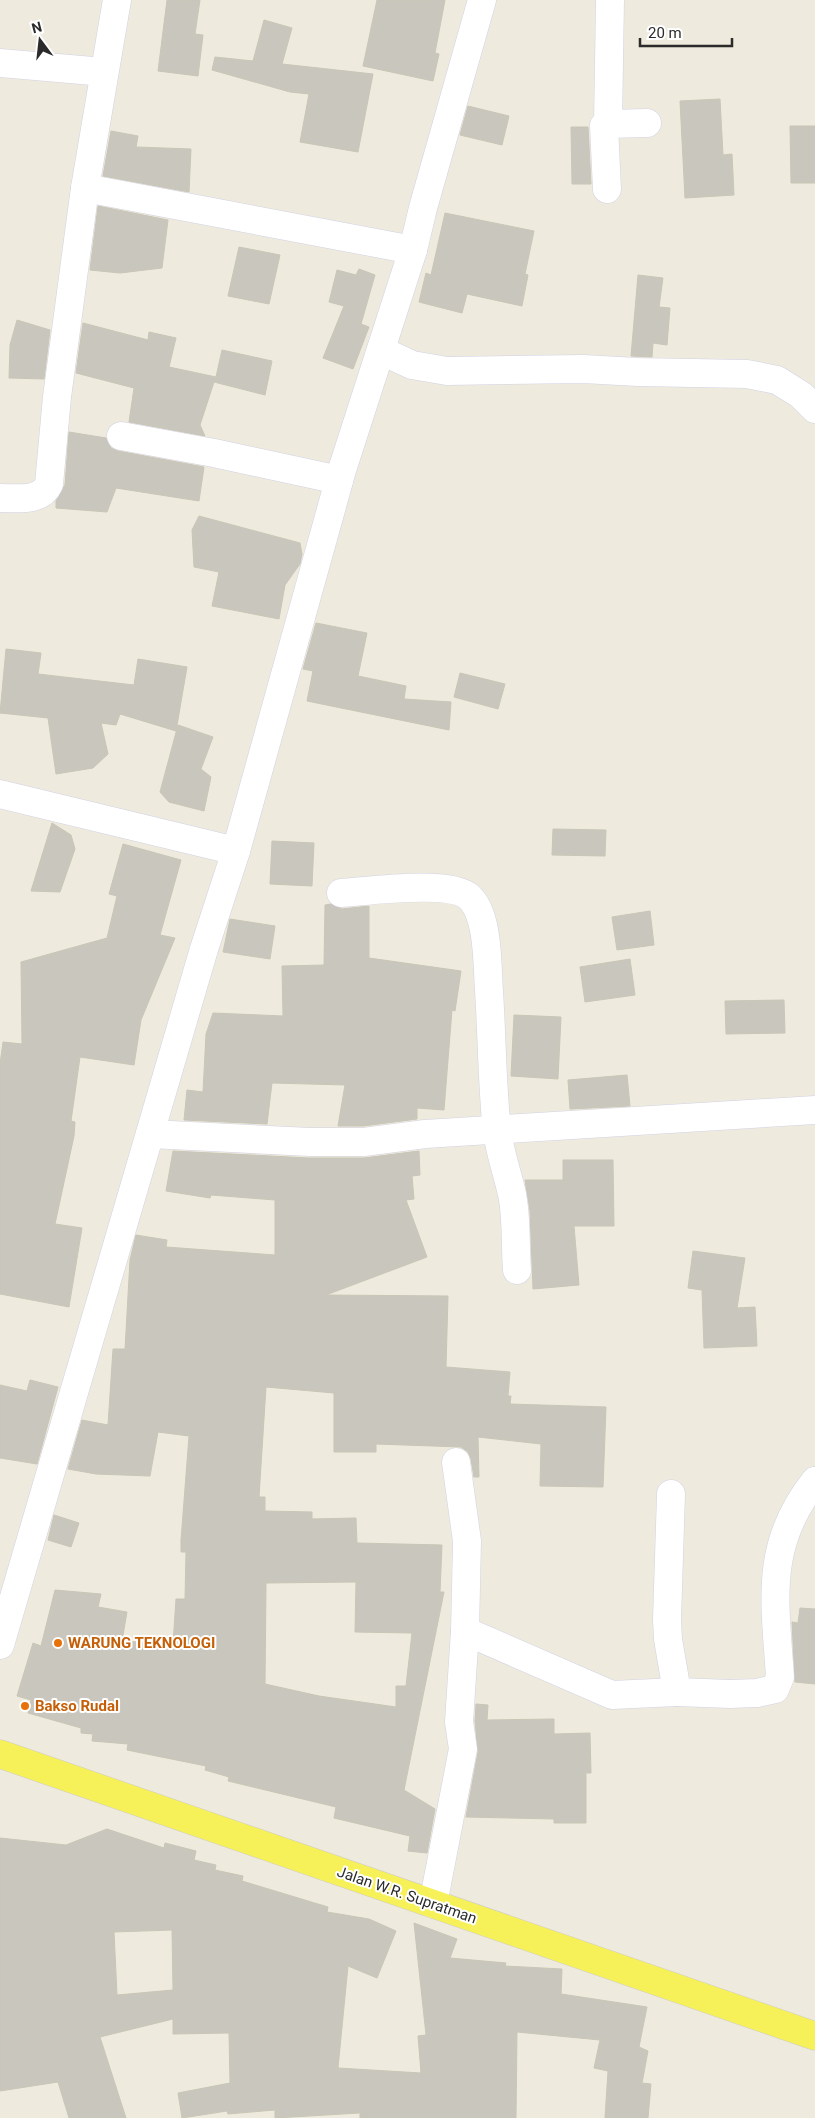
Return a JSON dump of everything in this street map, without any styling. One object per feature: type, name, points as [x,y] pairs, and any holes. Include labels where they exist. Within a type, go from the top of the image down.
[{"type":"main road","name":"Jalan W.R. Supratman","points":[[0,1754],[815,2036]]},
{"type":"street","points":[[0,1645],[201,958],[236,851],[339,480],[413,250],[482,0]]},
{"type":"street","points":[[608,124],[610,0]]},
{"type":"street","points":[[0,498],[40,495],[46,491],[49,484],[57,397],[104,72],[111,1]]},
{"type":"street","points":[[0,63],[104,72]]},
{"type":"street","points":[[607,189],[604,126],[608,124],[647,123]]},
{"type":"street","points":[[86,188],[413,250]]},
{"type":"street","points":[[382,351],[412,365],[447,371],[583,369],[747,374],[777,380],[801,395],[815,408]]},
{"type":"street","points":[[121,436],[214,453],[339,480]]},
{"type":"street","points":[[0,794],[236,851]]},
{"type":"street","points":[[341,893],[412,888],[455,889],[468,897],[477,907],[484,929],[497,1129],[501,1159],[512,1195],[517,1270]]},
{"type":"street","points":[[150,1134],[310,1142],[364,1142],[425,1134],[815,1110]]},
{"type":"street","points":[[433,1904],[463,1749],[459,1722],[465,1632],[467,1542],[456,1462]]},
{"type":"street","points":[[465,1632],[612,1695],[677,1692],[757,1693],[775,1689],[780,1676],[774,1594],[783,1535],[798,1502],[815,1481]]},
{"type":"street","points":[[671,1494],[667,1620],[668,1639],[677,1692]]},
{"type":"building","points":[[167,0],[200,0],[195,34],[203,35],[198,76],[158,71]]},
{"type":"building","points":[[377,0],[445,0],[435,53],[439,54],[433,81],[363,66]]},
{"type":"building","points":[[264,20],[292,28],[282,64],[373,74],[358,152],[300,142],[309,94],[290,92],[212,70],[215,57],[253,61]]},
{"type":"building","points":[[720,99],[723,155],[732,154],[734,195],[685,198],[680,101]]},
{"type":"building","points":[[468,106],[509,116],[502,145],[460,135]]},
{"type":"building","points":[[790,126],[815,126],[815,183],[791,183]]},
{"type":"building","points":[[571,127],[588,127],[591,184],[572,184]]},
{"type":"building","points":[[111,131],[138,136],[136,147],[191,149],[189,192],[103,176]]},
{"type":"building","points":[[98,206],[168,220],[162,268],[120,273],[90,270]]},
{"type":"building","points":[[445,213],[534,231],[525,274],[528,275],[522,306],[467,294],[462,313],[419,302],[426,273],[431,275]]},
{"type":"building","points":[[239,247],[280,255],[269,304],[228,296]]},
{"type":"building","points":[[359,269],[375,275],[361,324],[369,327],[353,369],[323,358],[344,306],[329,302],[337,270],[356,275]]},
{"type":"building","points":[[638,275],[663,278],[659,307],[670,308],[667,345],[653,343],[652,357],[631,356]]},
{"type":"building","points":[[17,320],[50,330],[44,379],[9,378],[10,345]]},
{"type":"building","points":[[83,323],[148,340],[149,332],[176,338],[169,367],[216,377],[222,350],[272,361],[265,395],[214,382],[200,425],[205,436],[129,422],[134,388],[76,373]]},
{"type":"building","points":[[69,432],[106,438],[111,448],[118,451],[204,467],[199,501],[116,488],[107,512],[56,508],[56,501],[65,485]]},
{"type":"building","points":[[199,516],[300,543],[302,554],[300,564],[285,585],[279,619],[212,606],[219,572],[194,567],[192,530]]},
{"type":"building","points":[[316,623],[367,633],[358,676],[406,686],[404,699],[451,702],[449,730],[307,701],[313,671],[303,669]]},
{"type":"building","points":[[6,649],[41,653],[38,674],[134,685],[138,659],[187,667],[176,731],[120,714],[116,725],[101,723],[108,754],[93,768],[56,774],[48,718],[0,713]]},
{"type":"building","points":[[460,673],[505,684],[498,709],[454,697]]},
{"type":"building","points":[[178,725],[213,737],[201,769],[211,777],[204,811],[169,802],[160,792]]},
{"type":"building","points":[[52,823],[71,835],[75,849],[60,892],[31,891]]},
{"type":"building","points":[[553,829],[606,830],[605,856],[552,855]]},
{"type":"building","points":[[272,841],[314,843],[312,886],[270,884]]},
{"type":"building","points":[[123,844],[181,860],[160,935],[175,938],[141,1020],[134,1065],[80,1057],[71,1121],[75,1122],[74,1136],[55,1224],[82,1228],[69,1307],[0,1294],[0,1064],[3,1042],[22,1044],[21,962],[107,938],[117,896],[109,894]]},
{"type":"building","points":[[331,904],[342,909],[369,906],[369,958],[461,971],[455,1011],[452,1010],[444,1110],[417,1108],[417,1119],[363,1126],[338,1126],[345,1085],[272,1083],[267,1124],[184,1120],[187,1090],[203,1092],[206,1034],[213,1013],[283,1016],[282,966],[324,965],[325,905]]},
{"type":"building","points":[[650,911],[654,945],[617,950],[612,917]]},
{"type":"building","points":[[230,919],[275,926],[270,959],[223,952]]},
{"type":"building","points":[[630,959],[635,995],[585,1002],[580,967]]},
{"type":"building","points":[[784,1000],[785,1033],[726,1034],[725,1001]]},
{"type":"building","points":[[514,1015],[561,1017],[558,1079],[511,1076]]},
{"type":"building","points":[[627,1075],[630,1106],[570,1109],[568,1080]]},
{"type":"building","points":[[173,1151],[309,1158],[364,1158],[419,1151],[420,1175],[412,1176],[414,1199],[406,1200],[427,1257],[326,1295],[448,1296],[446,1367],[510,1372],[508,1396],[511,1396],[510,1404],[606,1407],[603,1487],[540,1486],[541,1444],[478,1437],[479,1477],[474,1477],[468,1452],[461,1447],[376,1444],[376,1452],[334,1452],[334,1393],[266,1387],[259,1497],[265,1497],[265,1511],[312,1512],[312,1519],[356,1518],[357,1543],[442,1545],[440,1592],[444,1592],[404,1790],[435,1809],[427,1853],[408,1851],[410,1836],[334,1818],[336,1807],[228,1781],[229,1777],[205,1770],[206,1766],[127,1750],[128,1744],[92,1741],[93,1734],[81,1733],[81,1728],[28,1713],[31,1700],[17,1696],[33,1643],[41,1646],[55,1590],[101,1594],[98,1607],[127,1612],[122,1641],[173,1644],[176,1599],[185,1599],[186,1552],[181,1552],[181,1540],[189,1436],[158,1432],[150,1476],[96,1474],[68,1469],[82,1420],[108,1425],[113,1349],[125,1349],[130,1260],[136,1235],[167,1240],[166,1247],[275,1255],[275,1200],[211,1195],[210,1198],[166,1191]],"holes":[[[356,1582],[355,1632],[412,1633],[406,1686],[396,1686],[396,1707],[319,1696],[265,1684],[266,1583]]]},
{"type":"building","points":[[563,1160],[613,1160],[614,1226],[574,1226],[579,1285],[533,1289],[530,1211],[525,1180],[563,1180]]},
{"type":"building","points":[[693,1251],[745,1258],[737,1308],[755,1307],[757,1346],[704,1348],[702,1290],[688,1288]]},
{"type":"building","points":[[30,1380],[58,1387],[37,1464],[0,1458],[0,1385],[27,1391]]},
{"type":"building","points":[[54,1515],[79,1523],[71,1547],[48,1540]]},
{"type":"building","points":[[800,1608],[815,1609],[815,1684],[795,1682],[792,1622],[798,1623]]},
{"type":"building","points":[[476,1704],[488,1705],[487,1720],[554,1719],[554,1734],[590,1733],[591,1773],[586,1773],[586,1823],[554,1823],[554,1819],[466,1817],[478,1752],[475,1721]]},
{"type":"building","points":[[107,1829],[164,1848],[165,1843],[196,1851],[194,1860],[216,1865],[215,1870],[243,1876],[242,1881],[328,1907],[327,1912],[369,1919],[396,1931],[377,1978],[348,1966],[338,2068],[421,2073],[418,2036],[426,2035],[414,1923],[457,1939],[450,1958],[506,1963],[505,1966],[562,1969],[561,1994],[647,2007],[639,2047],[648,2051],[642,2083],[651,2084],[648,2118],[605,2118],[608,2071],[594,2068],[600,2040],[517,2032],[516,2118],[360,2118],[360,2113],[275,2118],[275,2110],[228,2114],[227,2111],[182,2118],[178,2093],[230,2083],[229,2033],[173,2034],[173,2019],[100,2037],[126,2118],[69,2118],[58,2082],[0,2091],[0,1838],[66,1845]],"holes":[[[172,1930],[173,1990],[117,1995],[114,1932]]]},
{"type":"place","name":"WARUNG TEKNOLOGI","points":[[58,1643]]},
{"type":"place","name":"Bakso Rudal","points":[[25,1706]]}]
